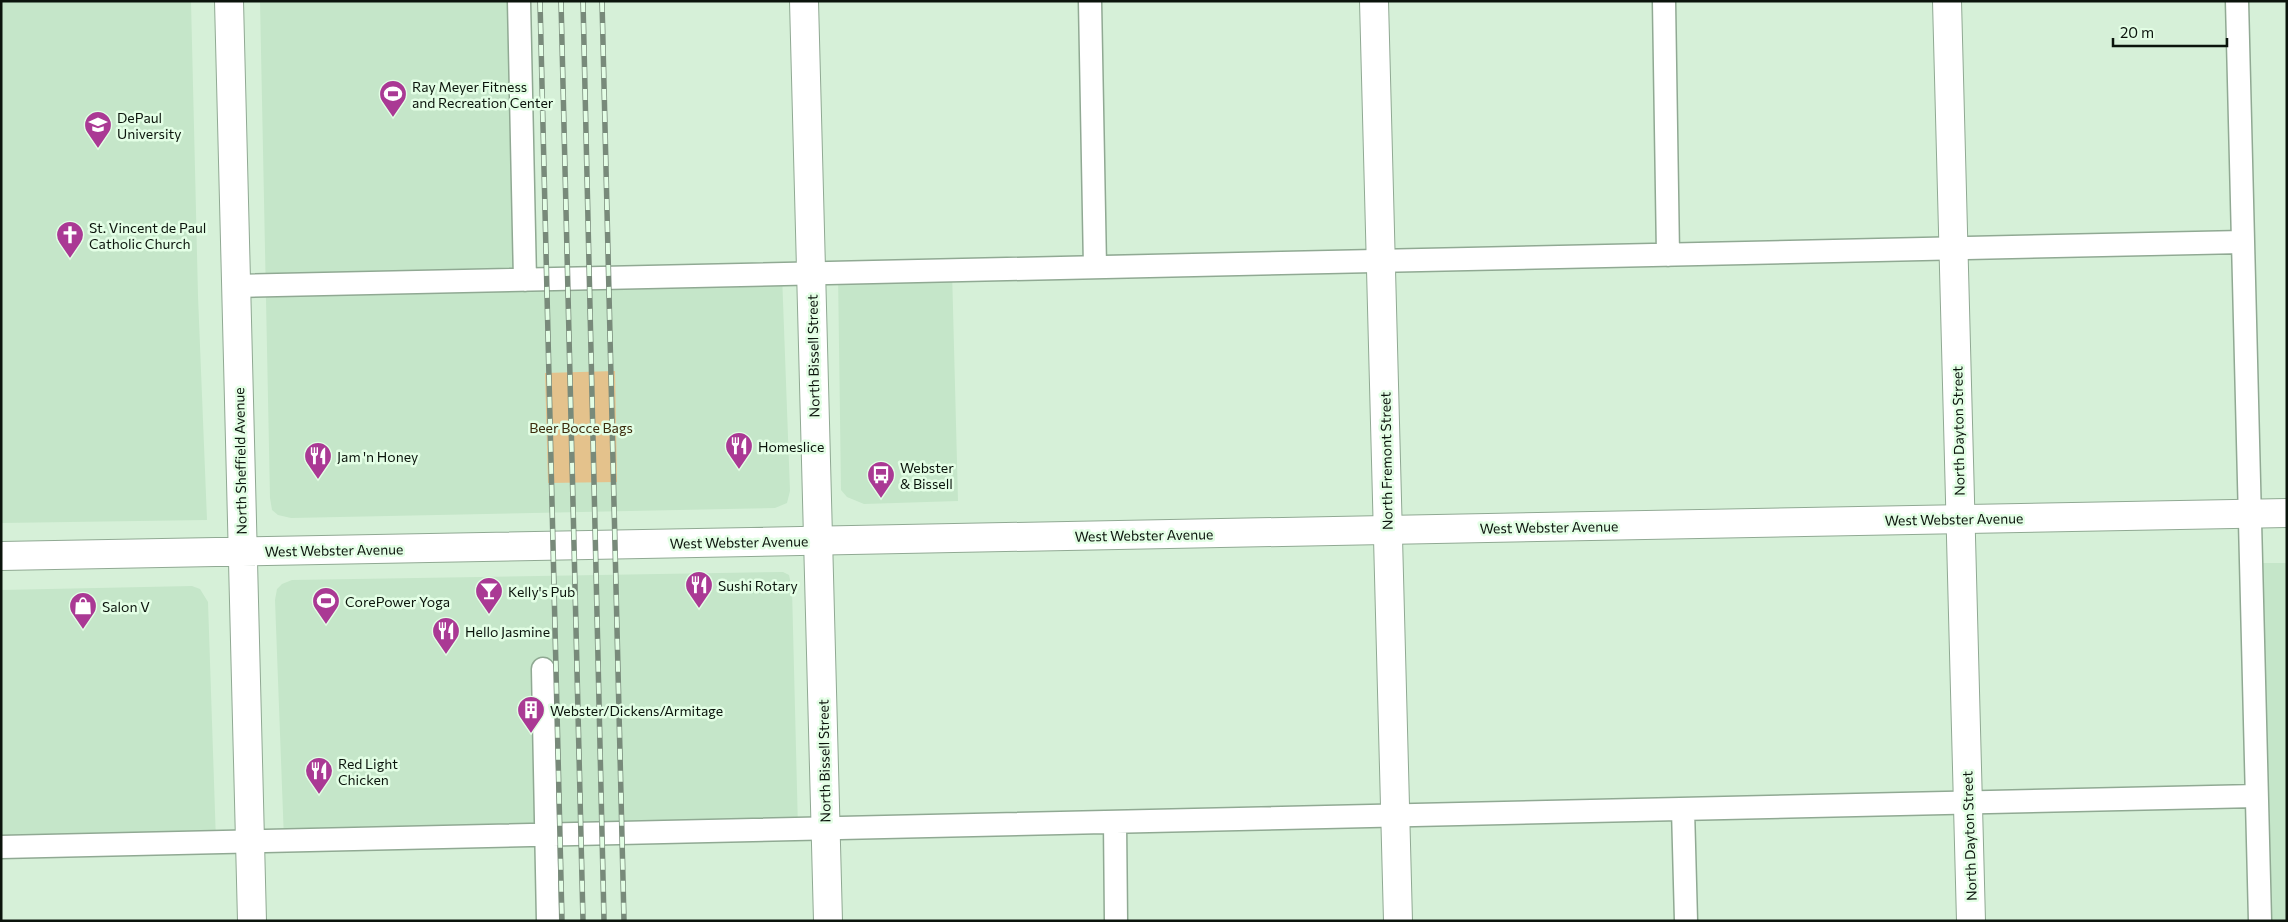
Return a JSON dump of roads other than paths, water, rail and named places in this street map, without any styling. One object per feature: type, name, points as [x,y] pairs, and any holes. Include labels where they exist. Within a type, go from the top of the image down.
[{"type":"street","name":"North Sheffield Avenue","points":[[229,1],[252,921]]},
{"type":"street","name":"North Bissell Street","points":[[804,1],[828,921]]},
{"type":"street","name":"North Fremont Street","points":[[1374,1],[1398,921]]},
{"type":"street","name":"North Dayton Street","points":[[1947,1],[1971,921]]},
{"type":"street","name":"West Webster Avenue","points":[[1,556],[2287,513]]},
{"type":"lane","points":[[519,1],[525,280]]},
{"type":"lane","points":[[1090,1],[1095,267]]},
{"type":"lane","points":[[1664,1],[1668,255]]},
{"type":"lane","points":[[2237,1],[2260,921]]},
{"type":"lane","points":[[236,286],[2242,242]]},
{"type":"lane","points":[[543,669],[548,921]]},
{"type":"lane","points":[[1,847],[2256,796]]},
{"type":"lane","points":[[1683,809],[1686,921]]},
{"type":"lane","points":[[1114,822],[1116,921]]},
{"type":"railway","points":[[540,1],[562,921]]},
{"type":"railway","points":[[561,1],[583,921]]},
{"type":"railway","points":[[583,1],[604,921]]},
{"type":"railway","points":[[602,1],[624,921]]},
{"type":"place","name":"Ray Meyer Fitness and Recreation Center","points":[[393,118]]},
{"type":"place","name":"DePaul University","points":[[98,149]]},
{"type":"place","name":"St. Vincent de Paul Catholic Church","points":[[70,259]]},
{"type":"place","name":"Homeslice","points":[[739,470]]},
{"type":"place","name":"Jam 'n Honey","points":[[318,480]]},
{"type":"place","name":"Webster & Bissell","points":[[881,499]]},
{"type":"place","name":"Sushi Rotary","points":[[699,609]]},
{"type":"place","name":"Kelly's Pub","points":[[489,615]]},
{"type":"place","name":"CorePower Yoga","points":[[326,625]]},
{"type":"place","name":"Salon V","points":[[83,630]]},
{"type":"place","name":"Hello Jasmine","points":[[446,655]]},
{"type":"place","name":"Webster/Dickens/Armitage","points":[[531,734]]},
{"type":"place","name":"Red Light Chicken","points":[[319,795]]},
{"type":"park label","name":"Beer Bocce Bags","points":[[581,427]]}]
